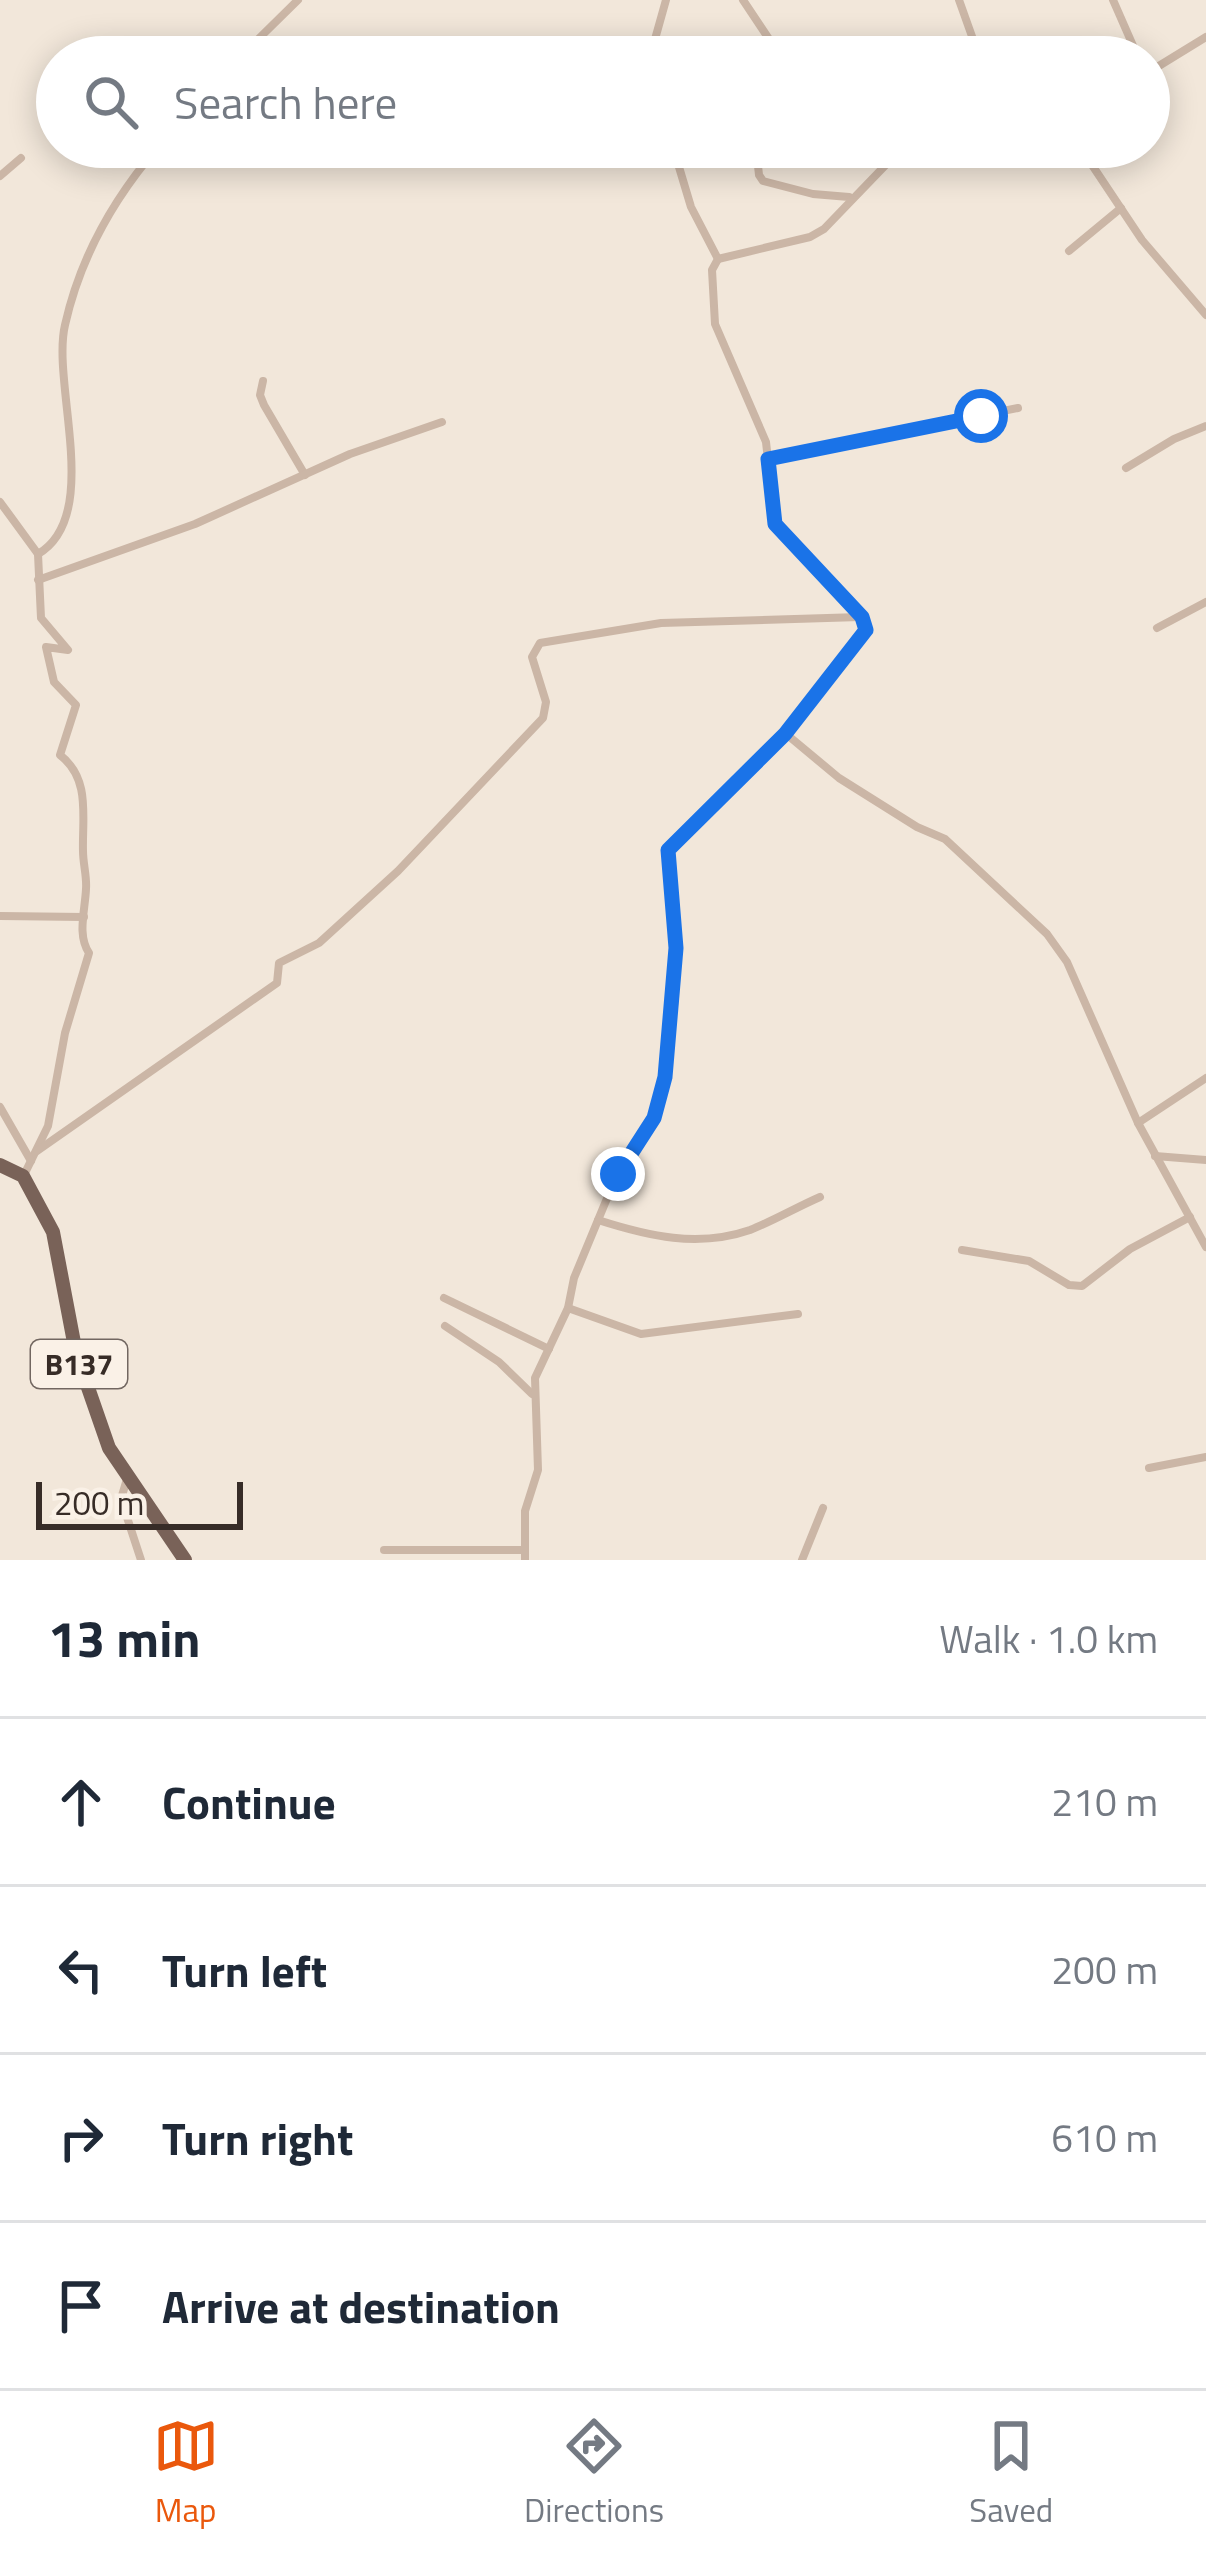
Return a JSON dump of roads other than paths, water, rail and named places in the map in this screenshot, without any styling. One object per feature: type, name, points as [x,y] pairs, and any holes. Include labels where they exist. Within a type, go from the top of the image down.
[{"type":"main road","points":[[0,1165],[23,1176]]},
{"type":"main road","name":"B137","points":[[23,1176],[53,1232],[81,1372],[109,1448],[185,1560]]},
{"type":"street","points":[[261,36],[298,0]]},
{"type":"street","points":[[656,36],[666,0]]},
{"type":"street","points":[[743,0],[767,36]]},
{"type":"street","points":[[958,0],[972,36]]},
{"type":"street","points":[[1113,0],[1129,36]]},
{"type":"street","points":[[1170,59],[1206,37]]},
{"type":"street","points":[[0,176],[21,158]]},
{"type":"street","points":[[38,554],[56,535],[69,495],[65,321],[109,213],[142,168]]},
{"type":"street","points":[[679,168],[691,207],[718,259]]},
{"type":"street","points":[[760,168],[763,181],[813,194],[851,197]]},
{"type":"street","points":[[384,1550],[524,1555],[525,1511],[538,1470],[535,1378],[568,1308],[574,1278],[618,1174],[654,1118],[665,1077],[676,960],[666,855],[785,734],[866,630],[862,617],[775,524],[766,442],[715,324],[712,270],[718,259],[810,237],[824,229],[881,168]]},
{"type":"street","points":[[1094,168],[1182,291],[1206,315]]},
{"type":"street","points":[[1069,251],[1121,208]]},
{"type":"street","points":[[263,381],[264,405],[305,475]]},
{"type":"street","points":[[768,459],[1018,407]]},
{"type":"street","points":[[38,580],[195,524],[350,454],[442,422]]},
{"type":"street","points":[[1126,468],[1206,426]]},
{"type":"street","points":[[0,502],[38,554],[40,618],[68,650],[46,647],[54,682],[76,705],[60,755],[75,766],[84,803],[82,942],[89,953],[65,1033],[55,1103],[23,1176]]},
{"type":"street","points":[[1157,628],[1206,602]]},
{"type":"street","points":[[37,1151],[277,983],[279,963],[319,943],[422,847],[543,718],[546,701],[532,657],[540,644],[661,623],[862,617]]},
{"type":"street","points":[[785,734],[838,778],[945,839],[1047,934],[1067,962],[1138,1123],[1206,1246]]},
{"type":"street","points":[[0,916],[84,917]]},
{"type":"street","points":[[1138,1123],[1206,1078]]},
{"type":"street","points":[[0,1107],[31,1161]]},
{"type":"street","points":[[1155,1156],[1206,1160]]},
{"type":"street","points":[[598,1220],[649,1237],[711,1237],[751,1229],[820,1197]]},
{"type":"street","points":[[962,1250],[1029,1261],[1076,1287],[1190,1217]]},
{"type":"street","points":[[444,1298],[549,1349]]},
{"type":"street","points":[[568,1308],[640,1334],[798,1314]]},
{"type":"street","points":[[446,1327],[500,1362],[533,1395]]},
{"type":"street","points":[[1149,1468],[1206,1457]]},
{"type":"street","points":[[127,1479],[122,1499],[141,1560]]},
{"type":"street","points":[[802,1560],[823,1508]]}]
